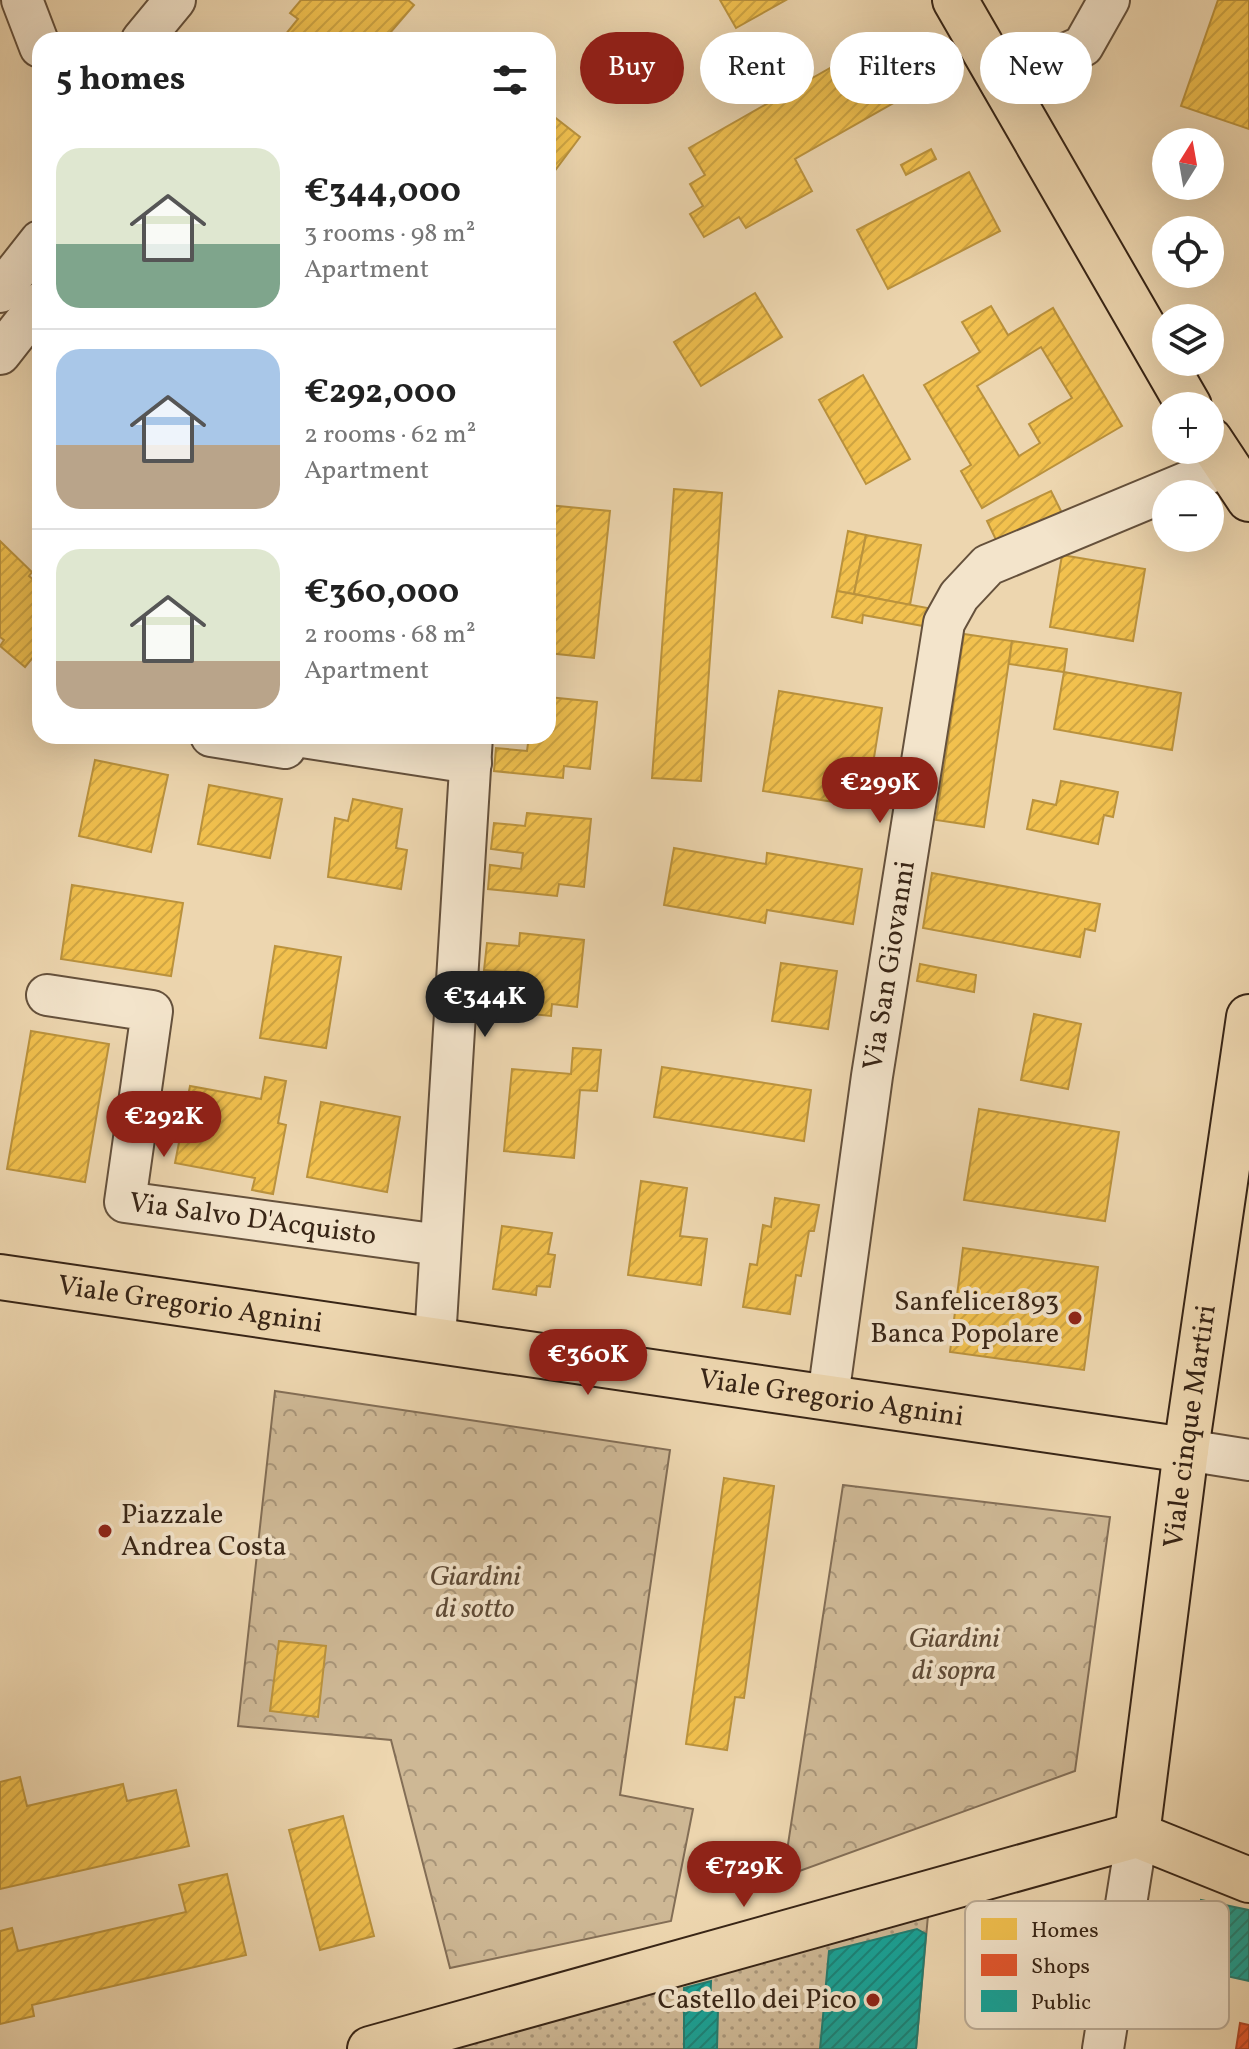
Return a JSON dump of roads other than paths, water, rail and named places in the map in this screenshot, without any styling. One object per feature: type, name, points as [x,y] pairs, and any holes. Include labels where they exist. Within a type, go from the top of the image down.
[{"type":"main road","points":[[955,0],[980,45]]},
{"type":"main road","points":[[1013,104],[1181,392]]},
{"type":"main road","name":"Viale cinque Martiri","points":[[1137,1835],[1186,1450],[1249,1017]]},
{"type":"main road","name":"Viale Gregorio Agnini","points":[[0,1277],[1186,1450]]},
{"type":"main road","points":[[370,2049],[1137,1835],[1249,1880]]},
{"type":"street","points":[[22,0],[34,32]]},
{"type":"street","points":[[149,32],[175,0]]},
{"type":"street","points":[[1091,32],[1109,0]]},
{"type":"street","points":[[0,292],[32,251]]},
{"type":"street","points":[[0,354],[32,313]]},
{"type":"street","name":"Via San Giovanni","points":[[828,1397],[872,1076],[944,623],[959,596],[988,565],[1228,468]]},
{"type":"street","points":[[260,744],[285,748],[286,744]]},
{"type":"street","points":[[404,744],[472,749],[435,1340]]},
{"type":"street","name":"Via Salvo D'Acquisto","points":[[47,995],[152,1011],[125,1202],[440,1245]]},
{"type":"street","points":[[1186,1450],[1249,1460]]},
{"type":"street","points":[[1127,1901],[1137,1835]]},
{"type":"street","points":[[1103,2049],[1106,2029]]},
{"type":"place","name":"Sanfelice1893 Banca Popolare","points":[[1075,1318]]},
{"type":"place","name":"Piazzale Andrea Costa","points":[[105,1531]]},
{"type":"place","name":"Castello dei Pico","points":[[873,2000]]},
{"type":"park label","name":"Giardini di sotto","points":[[475,1593]]},
{"type":"park label","name":"Giardini di sopra","points":[[954,1655]]}]
